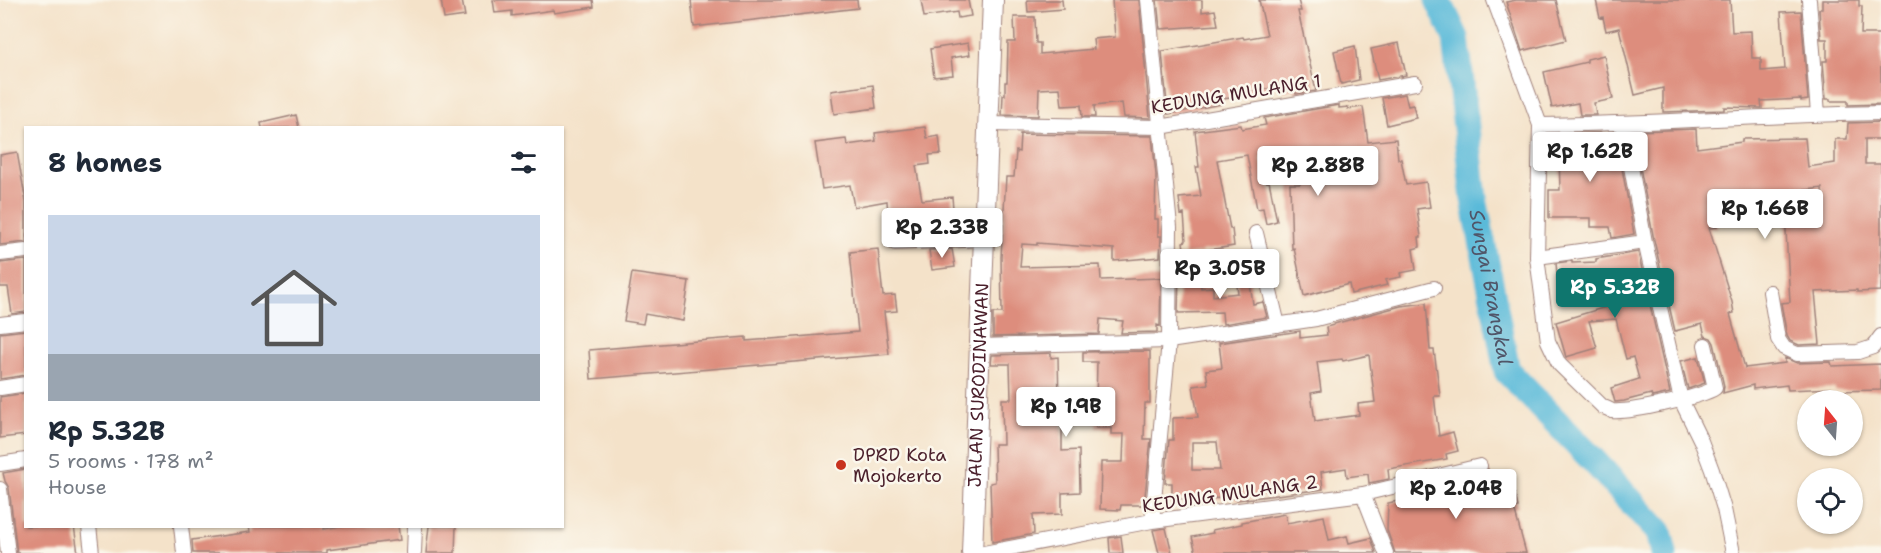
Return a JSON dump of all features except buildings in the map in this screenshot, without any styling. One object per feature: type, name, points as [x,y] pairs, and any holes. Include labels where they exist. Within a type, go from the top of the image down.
[{"type":"main road","name":"JALAN SURODINAWAN","points":[[972,553],[993,0]]},
{"type":"street","points":[[1148,0],[1170,227],[1169,341],[1152,521]]},
{"type":"street","points":[[1494,0],[1540,125],[1537,257],[1548,341],[1559,364],[1603,407],[1612,411],[1626,410],[1681,400],[1710,392],[1715,388],[1705,345]]},
{"type":"street","points":[[1809,0],[1818,114]]},
{"type":"street","name":"KEDUNG MULANG 1","points":[[989,124],[1160,127],[1415,84]]},
{"type":"street","points":[[1540,125],[1623,124],[1881,113]]},
{"type":"street","points":[[1623,124],[1645,242],[1681,400],[1712,470],[1724,509],[1733,553]]},
{"type":"street","points":[[1256,233],[1278,325]]},
{"type":"street","points":[[895,243],[985,239]]},
{"type":"street","points":[[1537,257],[1645,242]]},
{"type":"street","points":[[0,254],[24,251]]},
{"type":"street","points":[[979,346],[1169,341],[1316,319],[1434,288]]},
{"type":"street","points":[[1770,292],[1778,339],[1784,348],[1797,354],[1858,352],[1873,347],[1881,336]]},
{"type":"street","points":[[0,324],[24,321]]},
{"type":"street","points":[[0,388],[24,384]]},
{"type":"street","points":[[0,464],[24,460]]},
{"type":"street","name":"KEDUNG MULANG 2","points":[[984,553],[1152,521],[1363,494],[1480,466]]},
{"type":"street","points":[[0,489],[8,553]]},
{"type":"street","points":[[1363,494],[1386,553]]},
{"type":"street","points":[[89,528],[92,553]]},
{"type":"street","points":[[181,528],[184,553]]},
{"type":"street","points":[[414,553],[415,528]]},
{"type":"waterway","name":"Sungai Brangkal","points":[[1438,0],[1456,38],[1474,199],[1507,371],[1659,532],[1664,553]]},
{"type":"place","name":"DPRD Kota Mojokerto","points":[[841,465]]}]
